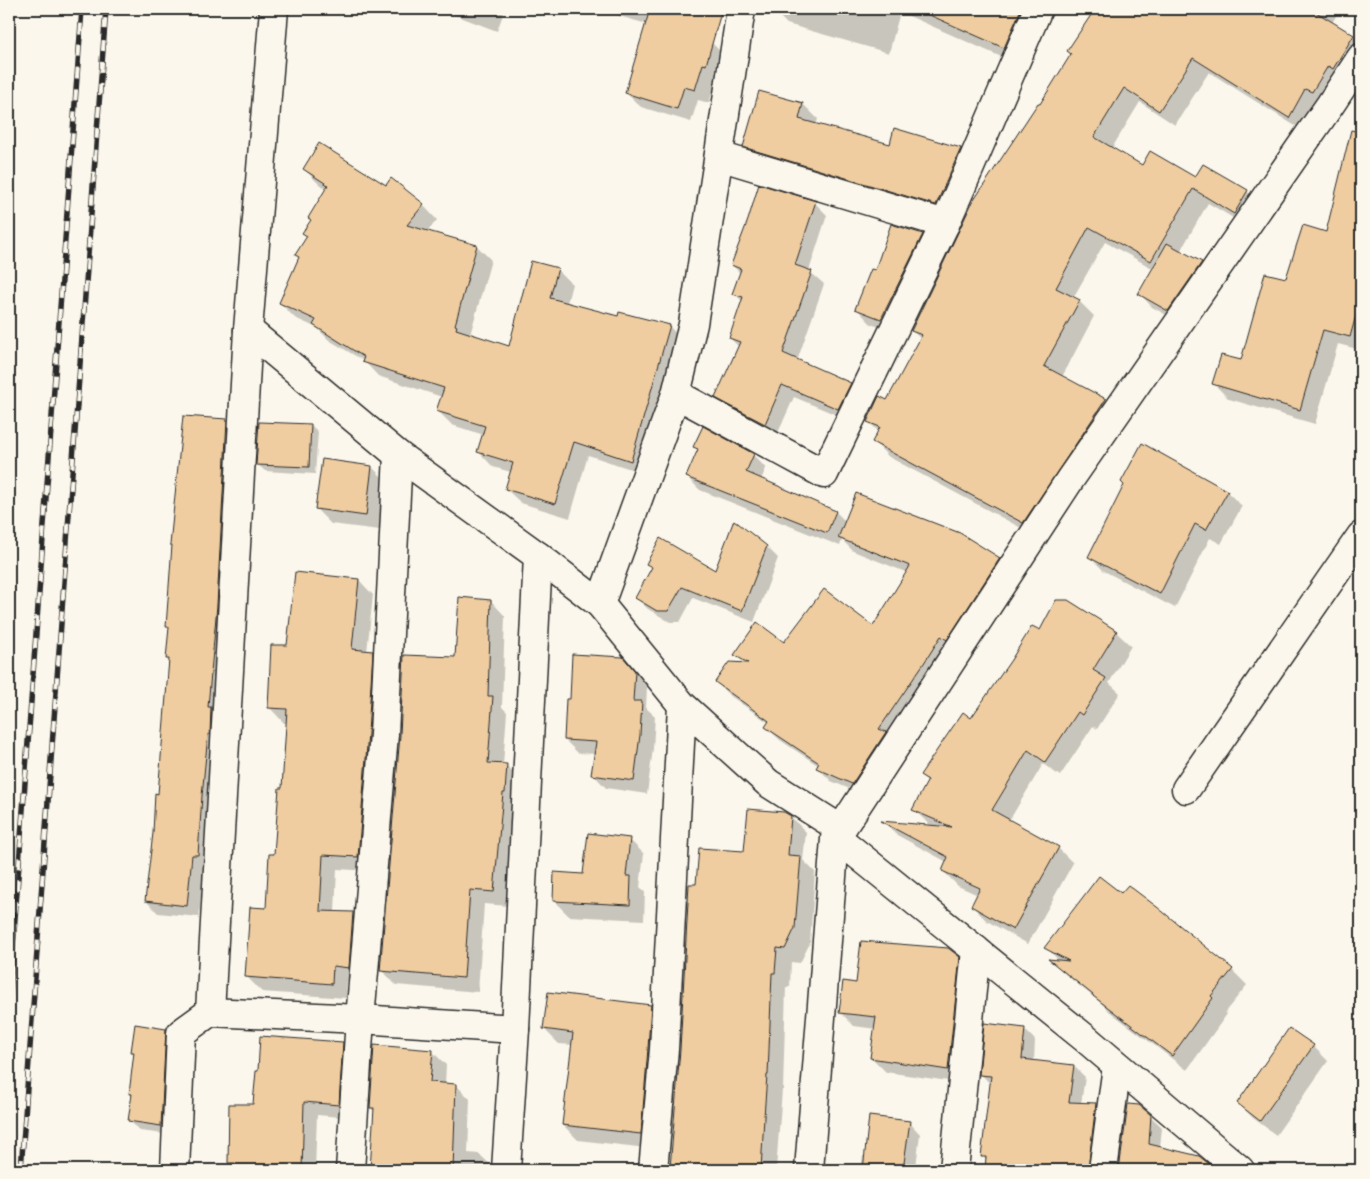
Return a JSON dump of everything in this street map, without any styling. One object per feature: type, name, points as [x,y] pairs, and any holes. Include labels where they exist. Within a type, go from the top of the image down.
[{"type":"street","points":[[210,1012],[248,330],[274,9]]},
{"type":"street","points":[[600,604],[676,394],[693,324],[741,9]]},
{"type":"street","points":[[676,394],[824,474],[945,224],[1038,9]]},
{"type":"street","points":[[809,1170],[836,832],[1071,478],[1358,70]]},
{"type":"street","points":[[719,156],[945,224]]},
{"type":"street","points":[[248,330],[398,455],[538,556],[600,604],[682,705],[768,783],[836,832],[976,950],[1086,1039],[1240,1170]]},
{"type":"street","points":[[350,1170],[360,1019],[384,734],[398,455]]},
{"type":"street","points":[[1186,788],[1361,536]]},
{"type":"street","points":[[506,1170],[515,1029],[538,556]]},
{"type":"street","points":[[653,1170],[665,1039],[682,705]]},
{"type":"street","points":[[954,1170],[976,950]]},
{"type":"street","points":[[175,1170],[181,1033],[210,1012],[515,1029]]},
{"type":"street","points":[[1103,1170],[1117,1066]]},
{"type":"building","points":[[650,9],[722,9],[706,65],[703,64],[695,90],[684,87],[677,109],[625,93]]},
{"type":"building","points":[[916,9],[1021,9],[1004,48]]},
{"type":"building","points":[[1095,9],[1311,9],[1354,35],[1333,69],[1328,66],[1312,92],[1305,89],[1289,118],[1193,58],[1159,111],[1124,88],[1094,137],[1142,165],[1150,151],[1195,177],[1203,164],[1248,190],[1234,214],[1193,189],[1151,261],[1089,227],[1056,288],[1080,300],[1044,366],[1106,399],[1023,523],[872,442],[880,427],[867,422],[879,396],[887,400],[922,335],[911,331],[972,203],[1038,103],[1040,104],[1071,54],[1067,51]]},
{"type":"building","points":[[759,91],[803,103],[799,119],[890,144],[894,128],[961,148],[936,205],[743,147]]},
{"type":"building","points":[[1351,130],[1361,132],[1361,297],[1350,337],[1323,330],[1300,410],[1212,384],[1221,355],[1241,360],[1265,273],[1286,278],[1303,225],[1326,232]]},
{"type":"building","points":[[319,143],[386,185],[391,178],[424,204],[407,225],[477,245],[455,325],[457,326],[456,329],[509,346],[531,261],[558,268],[550,298],[618,316],[619,312],[670,325],[631,461],[574,442],[555,504],[505,489],[513,463],[477,452],[485,426],[436,411],[444,388],[362,362],[364,357],[313,325],[316,320],[279,303],[299,257],[295,255],[307,236],[302,233],[311,220],[308,218],[328,185],[303,169]]},
{"type":"building","points":[[759,184],[816,201],[795,265],[812,271],[783,353],[851,383],[838,409],[782,385],[765,424],[715,398],[740,342],[729,338],[743,297],[732,294],[741,269],[731,265]]},
{"type":"building","points":[[891,224],[923,234],[881,319],[855,309],[871,269],[875,270]]},
{"type":"building","points":[[1167,243],[1202,262],[1168,311],[1138,294]]},
{"type":"building","points":[[183,416],[227,419],[217,605],[208,707],[211,707],[210,734],[208,734],[198,855],[192,855],[187,906],[145,901],[153,833],[155,793],[158,794],[169,659],[166,659],[169,627],[166,627],[172,545],[170,545]]},
{"type":"building","points":[[259,422],[311,424],[309,467],[256,465]]},
{"type":"building","points":[[703,426],[754,454],[746,472],[836,511],[827,533],[686,477],[698,449],[693,447]]},
{"type":"building","points":[[1142,443],[1228,491],[1206,530],[1195,524],[1160,594],[1088,557],[1124,485],[1121,482]]},
{"type":"building","points":[[322,459],[372,466],[366,516],[315,509]]},
{"type":"building","points":[[856,493],[960,533],[1000,558],[947,640],[941,636],[879,729],[886,732],[852,784],[816,768],[819,763],[765,727],[769,721],[715,682],[729,662],[748,663],[734,655],[757,622],[784,642],[824,589],[873,626],[910,566],[838,538]]},
{"type":"building","points":[[734,520],[767,546],[742,611],[682,587],[668,611],[657,611],[635,598],[652,567],[646,564],[660,538],[715,570]]},
{"type":"building","points":[[295,572],[359,579],[352,649],[373,651],[358,857],[323,855],[320,911],[353,912],[349,968],[333,966],[332,984],[245,977],[250,907],[266,908],[269,854],[274,854],[279,788],[282,788],[287,709],[268,708],[271,645],[287,645]]},
{"type":"building","points":[[459,597],[491,600],[488,696],[493,696],[488,763],[507,764],[494,892],[470,890],[464,978],[380,971],[400,735],[404,655],[455,657]]},
{"type":"building","points":[[1056,600],[1068,600],[1117,631],[1093,670],[1106,678],[1082,715],[1078,712],[1045,762],[1028,750],[992,810],[1059,847],[1013,930],[971,906],[980,888],[942,871],[948,857],[880,821],[952,827],[912,810],[928,780],[920,775],[963,712],[971,718],[1032,626],[1040,630]]},
{"type":"building","points":[[572,654],[623,657],[635,671],[633,701],[642,701],[634,781],[591,775],[596,742],[564,740],[566,699],[570,699]]},
{"type":"building","points":[[748,809],[784,812],[791,816],[788,855],[801,856],[795,928],[785,949],[777,948],[775,973],[772,973],[768,1075],[761,1170],[670,1168],[680,1050],[689,884],[696,884],[699,848],[744,851]]},
{"type":"building","points":[[588,833],[630,838],[626,876],[631,876],[630,905],[553,901],[554,872],[583,874]]},
{"type":"building","points":[[1099,876],[1121,893],[1128,885],[1233,969],[1211,996],[1213,998],[1172,1056],[1048,959],[1069,961],[1044,948]]},
{"type":"building","points":[[861,941],[948,948],[960,957],[948,1070],[870,1058],[876,1017],[839,1013],[843,981],[856,983]]},
{"type":"building","points":[[548,992],[651,1005],[641,1134],[562,1125],[573,1033],[543,1029]]},
{"type":"building","points":[[984,1023],[1025,1028],[1022,1059],[1074,1065],[1069,1102],[1096,1103],[1088,1170],[985,1170],[986,1157],[981,1157],[991,1076],[979,1075]]},
{"type":"building","points":[[135,1024],[166,1029],[161,1126],[128,1121],[132,1094],[129,1094],[134,1052],[131,1052]]},
{"type":"building","points":[[1289,1028],[1314,1045],[1260,1121],[1237,1103]]},
{"type":"building","points":[[260,1036],[343,1042],[339,1105],[304,1102],[302,1170],[234,1170],[235,1163],[228,1163],[229,1104],[253,1104],[256,1071],[258,1071]]},
{"type":"building","points":[[374,1045],[433,1050],[430,1082],[456,1084],[453,1170],[370,1170],[374,1108],[370,1108]]},
{"type":"building","points":[[1128,1104],[1139,1105],[1151,1115],[1149,1144],[1199,1156],[1213,1167],[1213,1170],[1119,1170]]},
{"type":"building","points":[[869,1116],[910,1121],[903,1170],[863,1170]]},
{"type":"railway","points":[[9,1000],[82,9]]},
{"type":"railway","points":[[21,1170],[106,9]]}]
